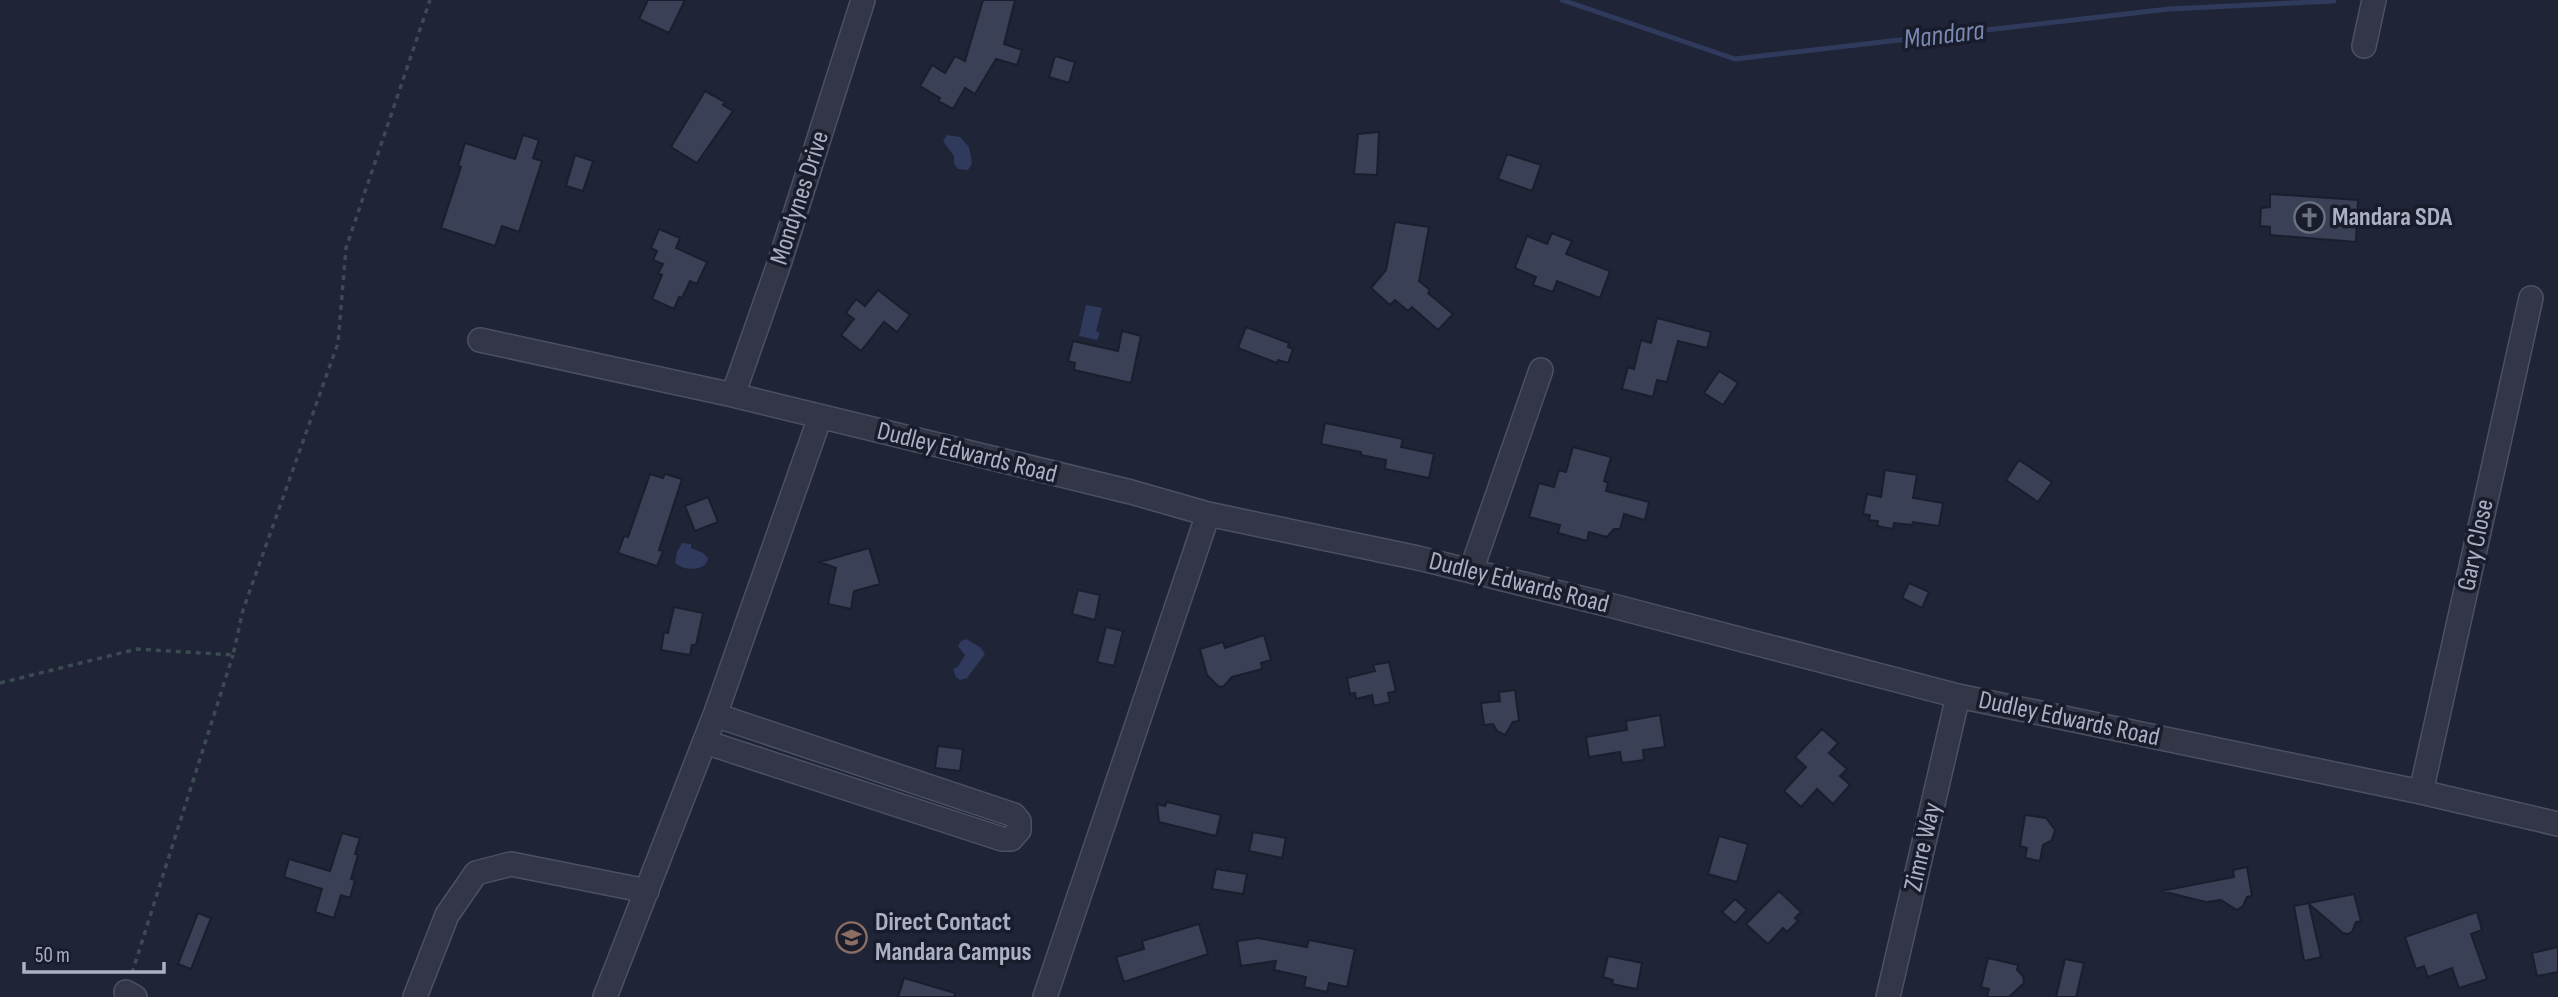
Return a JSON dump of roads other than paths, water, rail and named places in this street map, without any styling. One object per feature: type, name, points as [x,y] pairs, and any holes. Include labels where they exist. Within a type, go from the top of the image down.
[{"type":"street","name":"Mondynes Drive","points":[[733,395],[780,261],[863,0]]},
{"type":"street","points":[[2364,46],[2374,0]]},
{"type":"street","name":"Gary Close","points":[[2421,792],[2531,298]]},
{"type":"street","name":"Dudley Edwards Road","points":[[480,340],[733,395],[1131,492],[1208,514],[1471,571],[1958,696],[2421,792],[2558,824]]},
{"type":"street","points":[[1471,571],[1541,370]]},
{"type":"street","points":[[605,997],[705,742],[820,417]]},
{"type":"street","points":[[1045,997],[1208,514]]},
{"type":"street","name":"Zimre Way","points":[[1888,997],[1958,696]]},
{"type":"street","points":[[705,742],[1002,839],[1011,839],[1018,833],[1019,821],[1014,815],[715,715]]},
{"type":"street","points":[[415,997],[447,915],[476,873],[511,864],[647,891]]},
{"type":"water","points":[[947,135],[960,137],[969,147],[972,163],[968,170],[958,169],[954,164],[954,156],[943,141]]},
{"type":"water","points":[[1086,305],[1102,308],[1096,331],[1100,333],[1097,340],[1079,336]]},
{"type":"water","points":[[682,543],[691,544],[691,548],[703,553],[708,558],[706,564],[691,569],[675,563]]},
{"type":"water","points":[[966,639],[980,647],[985,654],[967,678],[960,680],[953,669],[958,667],[965,655],[958,646]]},
{"type":"waterway","name":"Mandara","points":[[1562,0],[1735,59],[2169,9],[2334,1]]},
{"type":"place","name":"Mandara SDA","points":[[2309,217]]},
{"type":"place","name":"Direct Contact Mandara Campus","points":[[852,937]]}]
